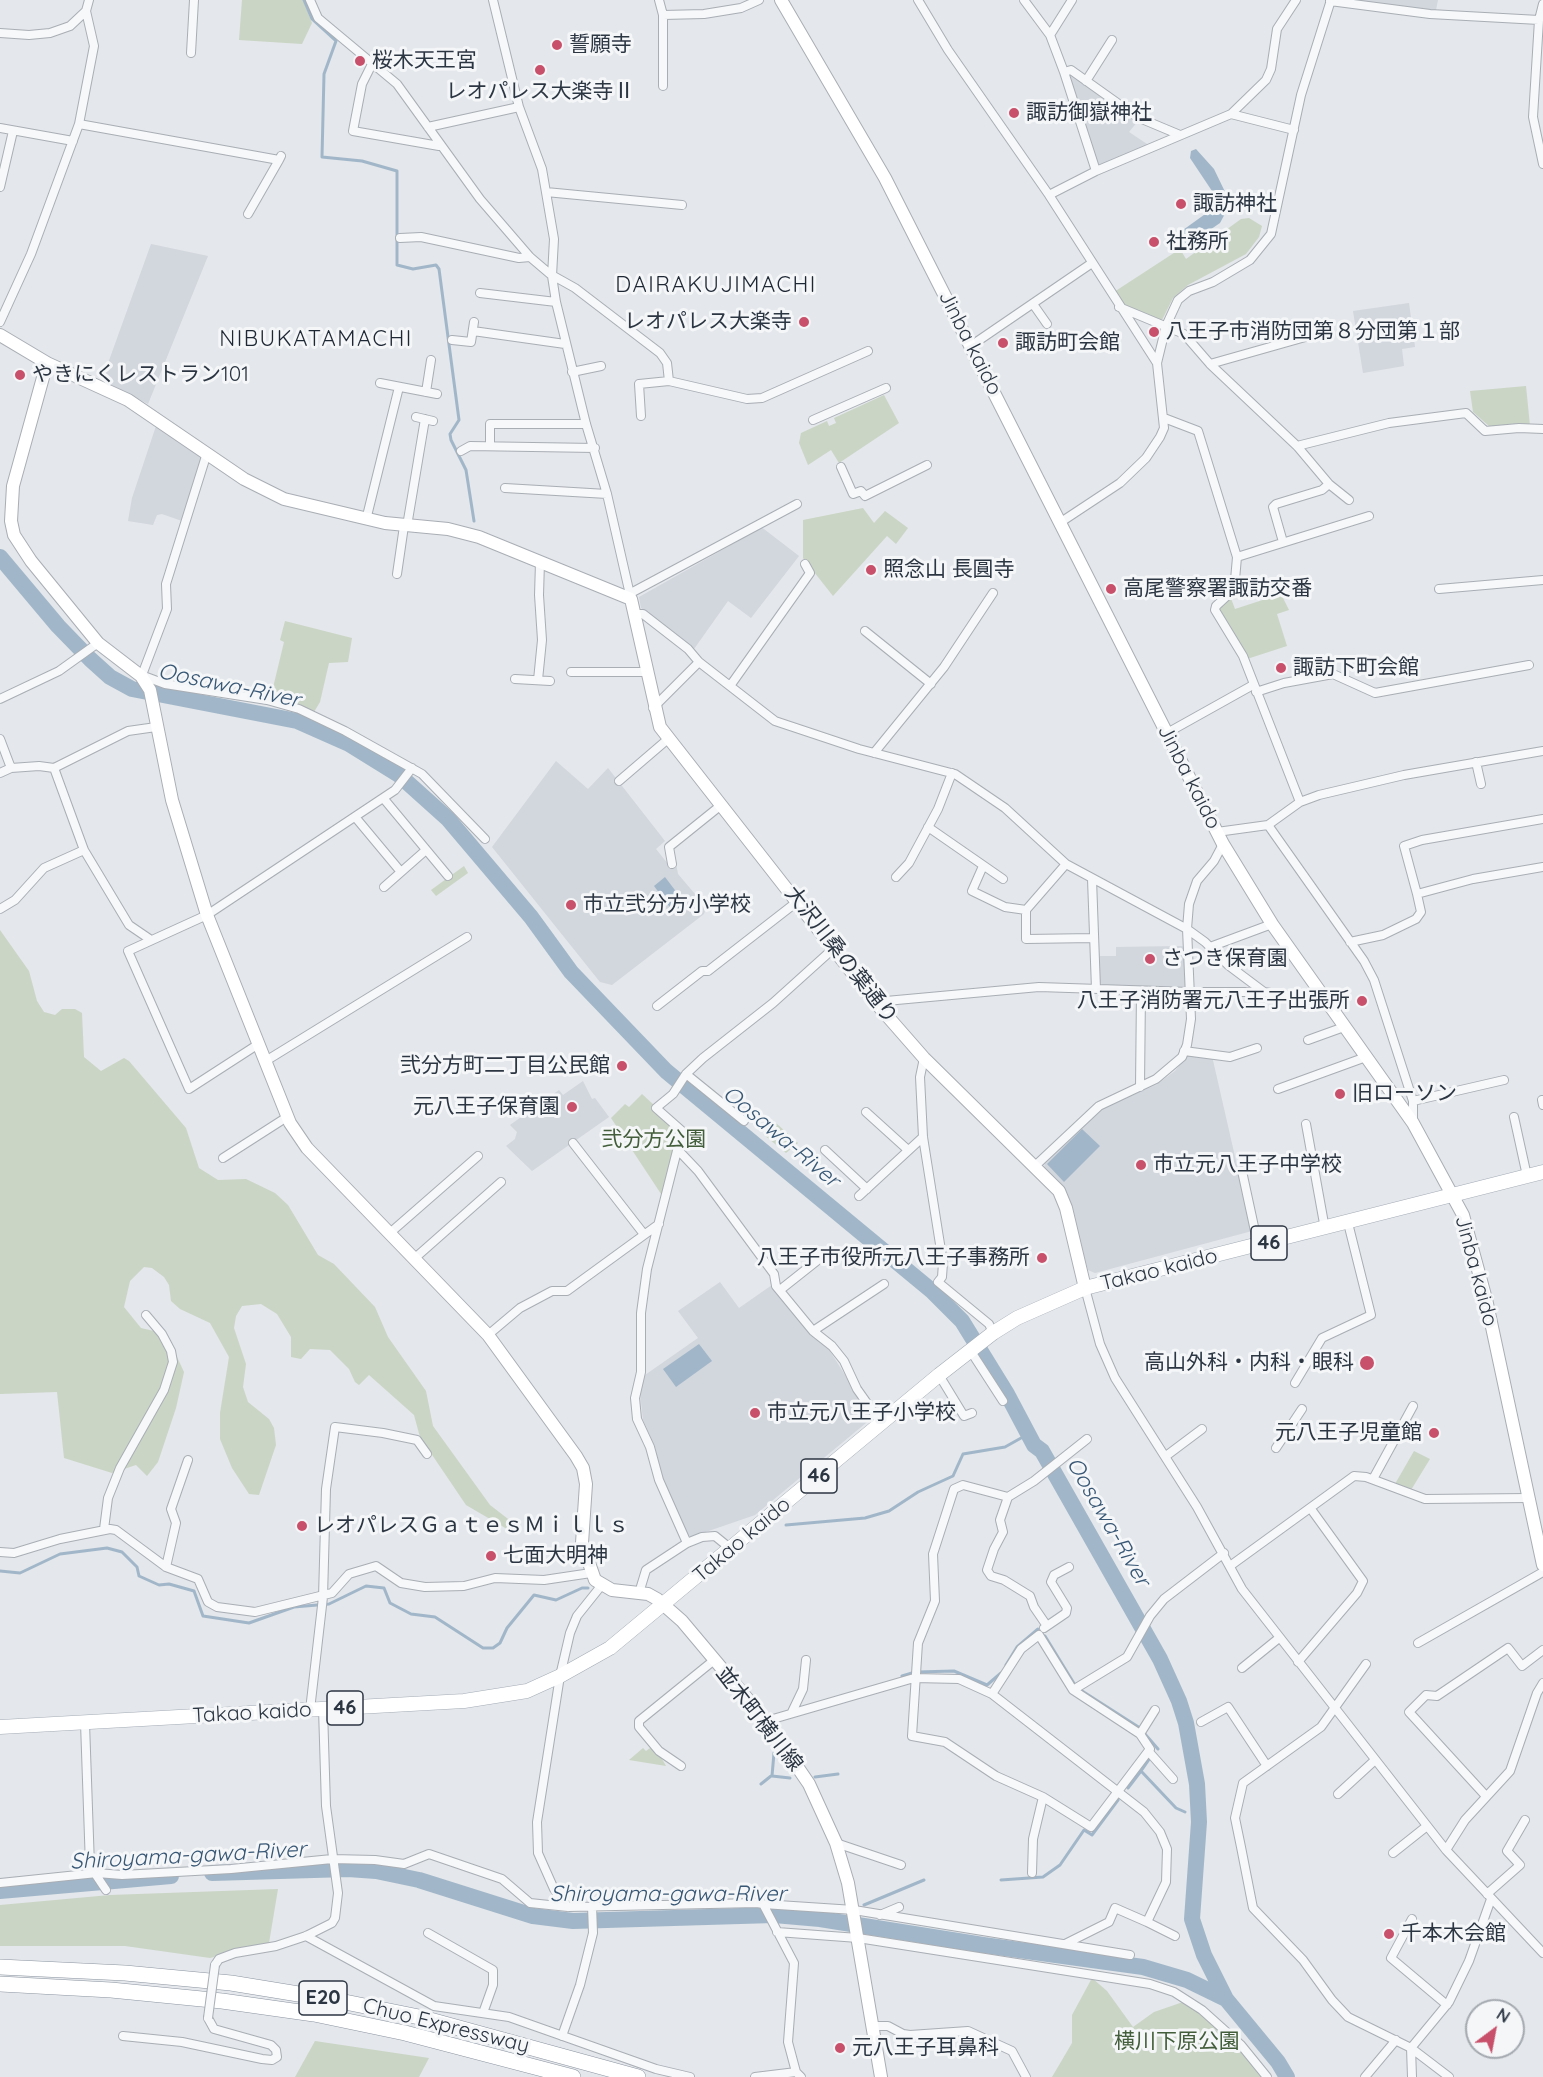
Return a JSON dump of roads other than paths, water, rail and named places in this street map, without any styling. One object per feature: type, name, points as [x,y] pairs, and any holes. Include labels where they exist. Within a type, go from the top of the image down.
[{"type":"highway","name":"Chuo Expressway","points":[[0,1967],[125,1972],[231,1983],[335,2000],[419,2017],[638,2077]]},
{"type":"highway","name":"Chuo Expressway","points":[[0,1984],[111,1990],[222,2001],[314,2014],[405,2033],[573,2077]]},
{"type":"main road","name":"Takao kaido","points":[[0,1727],[493,1698],[527,1690],[560,1676],[610,1648],[665,1605],[881,1422],[972,1349],[990,1336],[1052,1301],[1085,1288],[1543,1172]]},
{"type":"street","points":[[0,322],[31,254],[79,124],[94,46],[86,11],[89,0]]},
{"type":"street","points":[[191,53],[194,0]]},
{"type":"street","points":[[310,0],[318,18],[398,84],[439,146],[480,199],[530,257],[552,276],[574,288],[660,353],[667,363],[669,381]]},
{"type":"street","points":[[493,0],[519,107],[542,169],[554,239],[552,276],[556,302],[572,372],[607,494],[630,596]]},
{"type":"street","points":[[659,0],[663,15],[663,86]]},
{"type":"street","points":[[663,15],[704,14],[741,8],[759,0]]},
{"type":"street","name":"Jinba kaido","points":[[781,0],[885,178],[972,345],[1223,844],[1272,924],[1413,1123],[1467,1226],[1484,1289],[1543,1565]]},
{"type":"street","points":[[918,0],[948,50],[1049,195],[1156,363]]},
{"type":"street","points":[[1024,0],[1050,35],[1096,171]]},
{"type":"street","points":[[1050,35],[1072,0]]},
{"type":"street","points":[[1049,195],[1096,171],[1231,114],[1266,80],[1271,69],[1277,29],[1296,0]]},
{"type":"street","points":[[1061,522],[1120,483],[1160,437],[1164,428],[1164,418],[1156,363],[1166,326],[1178,300],[1189,291],[1213,282],[1250,260],[1271,234],[1310,61],[1323,32],[1331,1],[1430,14],[1539,20]]},
{"type":"street","points":[[1543,4],[1539,20],[1539,77],[1533,117],[1543,164]]},
{"type":"street","points":[[0,33],[29,35],[50,33],[70,26],[86,11]]},
{"type":"street","points":[[1086,81],[1112,40]]},
{"type":"street","points":[[373,62],[362,84],[353,131],[439,146]]},
{"type":"street","points":[[1064,72],[1071,70],[1137,117],[1180,135]]},
{"type":"street","points":[[428,127],[519,107]]},
{"type":"street","points":[[1231,114],[1294,130]]},
{"type":"street","points":[[79,124],[280,158],[248,214]]},
{"type":"street","points":[[0,128],[73,141]]},
{"type":"street","points":[[0,187],[13,131]]},
{"type":"street","points":[[546,192],[682,205]]},
{"type":"street","points":[[400,238],[421,237],[519,258],[530,257]]},
{"type":"street","points":[[972,345],[1092,263]]},
{"type":"street","points":[[480,292],[556,302]]},
{"type":"street","points":[[1033,304],[1047,324]]},
{"type":"street","points":[[1119,307],[1184,334],[1210,364],[1297,446],[1329,484],[1349,500]]},
{"type":"street","points":[[452,340],[471,342],[474,327],[565,344]]},
{"type":"street","points":[[1210,364],[1316,334]]},
{"type":"street","points":[[0,335],[46,363],[128,400],[257,487],[284,499],[366,520],[458,531],[630,596],[797,504]]},
{"type":"street","points":[[641,417],[639,384],[669,381],[747,399],[762,398],[868,351]]},
{"type":"street","points":[[426,392],[431,360]]},
{"type":"street","points":[[46,363],[15,474],[11,521],[14,535],[31,561],[95,645],[144,679],[267,700],[299,709],[366,741],[410,770],[422,774],[485,839]]},
{"type":"street","points":[[572,372],[600,366]]},
{"type":"street","points":[[380,383],[436,394]]},
{"type":"street","points":[[366,520],[399,387]]},
{"type":"street","points":[[813,420],[886,388]]},
{"type":"street","points":[[1297,446],[1389,423],[1466,413],[1485,431],[1519,428],[1543,429]]},
{"type":"street","points":[[1164,418],[1198,431],[1237,557],[1235,580],[1229,594],[1216,606],[1215,610],[1243,656],[1300,802]]},
{"type":"street","points":[[397,574],[406,526],[411,472],[425,419]]},
{"type":"street","points":[[490,446],[490,424],[586,424]]},
{"type":"street","points":[[460,451],[470,446],[595,448]]},
{"type":"street","points":[[207,453],[166,584],[167,609],[144,679],[153,703],[172,800],[207,915],[257,1045],[287,1117],[307,1149],[391,1232],[488,1335],[583,1468],[586,1484],[582,1543],[591,1573],[601,1586],[624,1593],[648,1594],[665,1605]]},
{"type":"street","points":[[841,466],[853,494],[861,491],[865,496],[927,465]]},
{"type":"street","points":[[1283,542],[1273,507],[1276,504],[1322,490],[1329,484]]},
{"type":"street","points":[[506,488],[607,494]]},
{"type":"street","points":[[1237,557],[1369,516]]},
{"type":"street","points":[[538,680],[542,640],[539,595],[540,562]]},
{"type":"street","points":[[730,686],[810,573],[805,564]]},
{"type":"street","points":[[1439,589],[1543,580]]},
{"type":"street","points":[[874,753],[910,706],[931,684],[993,593]]},
{"type":"street","name":"大沢川桑の葉通り","points":[[630,596],[653,708],[660,727],[875,1002],[924,1058],[1059,1191],[1066,1208],[1085,1288]]},
{"type":"street","points":[[635,614],[643,614],[688,649],[699,662],[775,721],[874,753],[952,773],[1005,808],[1066,864],[1187,929],[1228,965],[1264,992]]},
{"type":"street","points":[[865,631],[931,684]]},
{"type":"street","points":[[0,699],[59,671],[95,645]]},
{"type":"street","points":[[653,708],[699,662]]},
{"type":"street","points":[[1167,733],[1255,689],[1284,683],[1333,674],[1375,693],[1529,665]]},
{"type":"street","points":[[571,672],[647,672]]},
{"type":"street","points":[[514,679],[550,681]]},
{"type":"street","points":[[0,773],[11,768],[39,766],[54,768],[128,731],[156,727]]},
{"type":"street","points":[[0,739],[11,768]]},
{"type":"street","points":[[619,781],[668,739]]},
{"type":"street","points":[[1217,832],[1268,825],[1300,802],[1319,795],[1404,775],[1543,751]]},
{"type":"street","points":[[1476,762],[1481,784]]},
{"type":"street","points":[[54,768],[84,850],[129,925],[151,940]]},
{"type":"street","points":[[257,1045],[189,1089],[128,951],[207,915],[384,799],[398,787],[410,770]]},
{"type":"street","points":[[896,877],[909,862],[928,827],[952,773]]},
{"type":"street","points":[[384,799],[448,876]]},
{"type":"street","points":[[672,864],[669,847],[720,806]]},
{"type":"street","points":[[356,818],[401,872]]},
{"type":"street","points":[[1350,942],[1383,935],[1416,919],[1421,912],[1404,846],[1422,840],[1543,819]]},
{"type":"street","points":[[1268,825],[1350,942],[1376,985],[1413,1101],[1413,1123]]},
{"type":"street","points":[[928,827],[1003,879]]},
{"type":"street","points":[[1035,1166],[1099,1106],[1140,1088],[1173,1067],[1184,1051],[1190,1034],[1187,929],[1189,904],[1197,880],[1214,861],[1223,844]]},
{"type":"street","points":[[0,909],[15,900],[44,868],[84,850]]},
{"type":"street","points":[[384,887],[426,850]]},
{"type":"street","points":[[1066,864],[1026,910],[1026,939],[1094,938]]},
{"type":"street","points":[[983,866],[972,891],[1005,907],[1026,910]]},
{"type":"street","points":[[1417,894],[1473,879],[1543,867]]},
{"type":"street","points":[[1092,879],[1096,989]]},
{"type":"street","points":[[657,1006],[702,971],[708,971],[798,901]]},
{"type":"street","points":[[1210,947],[1272,924]]},
{"type":"street","points":[[264,1062],[467,937]]},
{"type":"street","points":[[687,1543],[658,1480],[650,1447],[637,1419],[635,1398],[641,1372],[641,1313],[658,1224],[679,1151],[682,1131],[656,1108],[676,1089],[685,1075],[773,1003],[834,948]]},
{"type":"street","points":[[875,1002],[1039,987],[1264,992],[1291,994],[1329,1006]]},
{"type":"street","points":[[1140,1088],[1141,991]]},
{"type":"street","points":[[1308,1040],[1344,1027]]},
{"type":"street","points":[[1184,1051],[1230,1057],[1257,1048]]},
{"type":"street","points":[[1278,1089],[1366,1057]]},
{"type":"street","points":[[924,1058],[920,1077],[923,1137],[943,1263],[942,1276],[938,1282],[989,1324],[990,1336]]},
{"type":"street","points":[[685,1075],[744,1121]]},
{"type":"street","points":[[1413,1101],[1504,1080]]},
{"type":"street","points":[[1542,1100],[1543,1105]]},
{"type":"street","points":[[866,1112],[908,1150]]},
{"type":"street","points":[[223,1158],[287,1117]]},
{"type":"street","points":[[1514,1117],[1527,1176]]},
{"type":"street","points":[[1306,1124],[1324,1229]]},
{"type":"street","points":[[859,1196],[923,1137]]},
{"type":"street","points":[[573,1143],[643,1233]]},
{"type":"street","points":[[825,1150],[867,1189]]},
{"type":"street","points":[[679,1151],[698,1171],[774,1274],[780,1290],[813,1331],[832,1346],[844,1361],[857,1389],[881,1422]]},
{"type":"street","points":[[391,1232],[478,1156]]},
{"type":"street","points":[[1242,1171],[1258,1245]]},
{"type":"street","points":[[416,1258],[501,1182]]},
{"type":"street","points":[[1294,1383],[1322,1338],[1371,1314],[1348,1223]]},
{"type":"street","points":[[488,1335],[520,1308],[552,1291],[567,1291],[658,1224]]},
{"type":"street","points":[[780,1290],[828,1252]]},
{"type":"street","points":[[813,1331],[884,1284]]},
{"type":"street","points":[[1085,1288],[1100,1344],[1111,1370],[1166,1456],[1224,1553],[1242,1589],[1374,1761],[1446,1850],[1543,1953]]},
{"type":"street","points":[[104,1529],[108,1498],[120,1468],[164,1390],[173,1362],[171,1351],[162,1334],[146,1315]]},
{"type":"street","points":[[972,1349],[1002,1401]]},
{"type":"street","points":[[939,1375],[964,1416],[972,1413]]},
{"type":"street","points":[[1373,1479],[1413,1406]]},
{"type":"street","points":[[1276,1448],[1302,1409]]},
{"type":"street","points":[[123,2036],[182,2042],[262,2060],[272,2060],[277,2057],[276,2050],[271,2045],[214,2029],[209,2024],[208,2018],[215,1965],[219,1959],[235,1953],[276,1946],[306,1936],[334,1921],[336,1883],[317,1709],[326,1489],[335,1427],[383,1432],[417,1440],[428,1454]]},
{"type":"street","points":[[1166,1456],[1202,1429]]},
{"type":"street","points":[[1047,1626],[1034,1607],[1030,1596],[1004,1580],[991,1576],[987,1570],[994,1549],[1004,1532],[1000,1520],[1008,1497],[1034,1481],[1087,1439]]},
{"type":"street","points":[[166,1567],[176,1523],[171,1509],[188,1460]]},
{"type":"street","points":[[1230,1566],[1354,1476],[1373,1479],[1425,1499],[1528,1498]]},
{"type":"street","points":[[1008,1497],[963,1485],[954,1489],[933,1554],[935,1601],[918,1643],[912,1736],[945,1742],[996,1776],[1043,1797],[1091,1827],[1149,1752]]},
{"type":"street","points":[[1298,1662],[1357,1593],[1363,1581],[1311,1509]]},
{"type":"street","points":[[0,1552],[14,1553],[104,1529],[116,1530],[166,1567],[198,1579],[208,1602],[217,1606],[255,1612],[323,1598],[332,1593],[349,1574],[376,1566],[401,1583],[425,1587],[464,1586],[495,1578],[544,1580],[591,1573]]},
{"type":"street","points":[[639,1593],[646,1570],[687,1543],[702,1537],[715,1536],[731,1548]]},
{"type":"street","points":[[1073,1689],[1127,1657],[1150,1616],[1164,1599],[1224,1553]]},
{"type":"street","points":[[993,1694],[1021,1649],[1066,1613],[1067,1608],[1051,1582],[1054,1575],[1069,1567]]},
{"type":"street","points":[[1418,1643],[1543,1572]]},
{"type":"street","points":[[568,1907],[549,1879],[538,1853],[536,1835],[560,1676],[577,1616],[601,1586]]},
{"type":"street","name":"並木町横川線","points":[[665,1605],[682,1621],[766,1721],[809,1784],[836,1842],[858,1936]]},
{"type":"street","points":[[1038,1635],[1073,1689],[1140,1734],[1150,1749],[1149,1752],[1173,1779]]},
{"type":"street","points":[[1242,1668],[1279,1638]]},
{"type":"street","points":[[1485,1795],[1409,1712],[1426,1695],[1437,1696],[1508,1648],[1522,1666],[1543,1650]]},
{"type":"street","points":[[681,1766],[659,1751],[639,1727],[639,1721],[713,1660]]},
{"type":"street","points":[[792,1712],[803,1689],[806,1660]]},
{"type":"street","points":[[1366,1664],[1335,1710],[1321,1726],[1244,1783],[1235,1818],[1253,1908],[1303,1960],[1318,1983],[1348,2017],[1411,2048],[1449,2077]]},
{"type":"street","points":[[766,1721],[915,1678],[958,1679],[993,1694],[1119,1791],[1154,1823],[1167,1849],[1166,1882],[1147,1922]]},
{"type":"street","points":[[1446,1850],[1485,1795],[1510,1771],[1536,1693],[1543,1683]]},
{"type":"street","points":[[1201,1722],[1228,1707],[1267,1766]]},
{"type":"street","points":[[1140,1734],[1155,1710]]},
{"type":"street","points":[[85,1723],[90,1866],[105,1889]]},
{"type":"street","points":[[1338,1794],[1374,1761]]},
{"type":"street","points":[[1032,1873],[1033,1839],[1043,1797]]},
{"type":"street","points":[[1412,2077],[1411,2048],[1447,2005],[1469,1961],[1489,1896],[1520,1865],[1507,1851],[1525,1820]]},
{"type":"street","points":[[1393,1853],[1427,1826]]},
{"type":"street","points":[[836,1842],[902,1865]]},
{"type":"street","points":[[0,1883],[333,1861],[404,1864],[429,1854],[502,1879],[530,1903],[592,1908],[764,1906],[854,1912],[1130,1955]]},
{"type":"street","points":[[755,2077],[799,2074],[788,2042],[794,1963],[764,1906]]},
{"type":"street","points":[[880,1915],[898,1907]]},
{"type":"street","points":[[562,2036],[580,1985],[593,1931],[592,1908]]},
{"type":"street","points":[[1065,1944],[1110,1922],[1115,1908],[1175,1936]]},
{"type":"street","points":[[1412,1919],[1391,1958],[1447,2005]]},
{"type":"street","points":[[776,1930],[858,1936],[1161,1987],[1189,2000],[1209,2016],[1241,2045],[1268,2077]]},
{"type":"street","points":[[428,1933],[493,1970],[494,1985],[483,2013]]},
{"type":"street","points":[[306,1936],[434,2006],[509,2017],[656,2069],[690,2077]]},
{"type":"street","points":[[858,1936],[881,2077]]},
{"type":"street","points":[[872,2026],[888,2026],[910,2035],[968,2031],[1012,2051],[1026,2077]]},
{"type":"street","points":[[1365,2077],[1396,2040]]},
{"type":"water","points":[[1196,149],[1214,169],[1228,198],[1228,208],[1220,223],[1188,245],[1179,237],[1183,230],[1208,212],[1214,194],[1190,158],[1191,151]]},
{"type":"water","points":[[665,877],[687,906],[675,914],[654,886]]},
{"type":"water","points":[[1082,1129],[1100,1146],[1064,1182],[1047,1164]]},
{"type":"water","points":[[699,1344],[712,1361],[676,1387],[663,1369]]},
{"type":"waterway","points":[[304,0],[312,19],[336,41],[324,74],[322,157],[362,161],[397,171],[397,265],[413,269],[436,265],[439,269],[459,420],[450,434],[466,470],[474,521]]},
{"type":"waterway","name":"Oosawa-River","points":[[0,557],[58,626],[110,677],[132,689],[297,721],[349,744],[399,775],[448,819],[531,917],[571,972],[666,1071],[932,1291],[962,1321],[1007,1394],[1034,1445],[1042,1451],[1160,1659],[1179,1701],[1186,1723],[1197,1784],[1199,1822],[1192,1919],[1204,1955],[1226,1999]]},
{"type":"waterway","name":"Oosawa-River","points":[[684,1089],[687,1085]]},
{"type":"waterway","points":[[786,1525],[865,1518],[889,1511],[918,1492],[953,1476],[963,1454],[1005,1447],[1030,1433]]},
{"type":"waterway","points":[[0,1571],[20,1573],[60,1554],[107,1548],[122,1552],[137,1567],[139,1576],[159,1585],[169,1584],[194,1591],[203,1616],[249,1623],[294,1607],[329,1604],[366,1586],[384,1588],[390,1603],[411,1614],[435,1617],[483,1648],[493,1648],[500,1643],[507,1628],[534,1595],[556,1600],[582,1588],[588,1588]]},
{"type":"waterway","points":[[1006,1665],[1017,1647],[1038,1629]]},
{"type":"waterway","points":[[1045,1636],[1075,1685]]},
{"type":"waterway","points":[[917,1672],[954,1671],[987,1685],[1001,1673]]},
{"type":"waterway","points":[[902,1676],[912,1673]]},
{"type":"waterway","points":[[1079,1689],[1140,1728]]},
{"type":"waterway","points":[[1145,1734],[1158,1749]]},
{"type":"waterway","points":[[774,1753],[772,1776],[790,1778]]},
{"type":"waterway","points":[[1141,1771],[1150,1758]]},
{"type":"waterway","points":[[1128,1788],[1141,1771],[1176,1808],[1185,1812]]},
{"type":"waterway","points":[[815,1777],[838,1774]]},
{"type":"waterway","points":[[761,1784],[771,1776]]},
{"type":"waterway","points":[[1001,1880],[1043,1877],[1060,1865],[1084,1830],[1092,1835],[1118,1800]]},
{"type":"waterway","name":"Oosawa-River","points":[[1193,1816],[1199,1818]]},
{"type":"waterway","name":"Shiroyama-gawa-River","points":[[212,1873],[348,1869],[376,1871],[419,1880],[533,1916],[573,1921],[774,1915],[820,1919],[1143,1967],[1187,1980],[1226,1999],[1278,2062],[1287,2077]]},
{"type":"waterway","name":"Shiroyama-gawa-River","points":[[0,1891],[171,1876]]},
{"type":"waterway","points":[[864,1905],[924,1880]]},
{"type":"place","name":"誓願寺","points":[[557,45]]},
{"type":"place","name":"桜木天王宮","points":[[360,61]]},
{"type":"place","name":"レオパレス大楽寺Ⅱ","points":[[540,70]]},
{"type":"place","name":"諏訪御嶽神社","points":[[1014,113]]},
{"type":"place","name":"諏訪神社","points":[[1181,204]]},
{"type":"place","name":"社務所","points":[[1154,242]]},
{"type":"place","name":"レオパレス大楽寺","points":[[804,322]]},
{"type":"place","name":"八王子市消防団第８分団第１部","points":[[1154,332]]},
{"type":"place","name":"諏訪町会館","points":[[1003,343]]},
{"type":"place","name":"やきにくレストラン101","points":[[20,375]]},
{"type":"place","name":"照念山 長圓寺","points":[[871,570]]},
{"type":"place","name":"高尾警察署諏訪交番","points":[[1111,589]]},
{"type":"place","name":"諏訪下町会館","points":[[1281,668]]},
{"type":"place","name":"市立弐分方小学校","points":[[571,905]]},
{"type":"place","name":"さつき保育園","points":[[1150,959]]},
{"type":"place","name":"八王子消防署元八王子出張所","points":[[1362,1001]]},
{"type":"place","name":"弐分方町二丁目公民館","points":[[622,1066]]},
{"type":"place","name":"旧ローソン","points":[[1340,1094]]},
{"type":"place","name":"元八王子保育園","points":[[572,1107]]},
{"type":"place","name":"市立元八王子中学校","points":[[1141,1165]]},
{"type":"place","name":"八王子市役所元八王子事務所","points":[[1042,1258]]},
{"type":"place","name":"高山外科・内科・眼科","points":[[1367,1363]]},
{"type":"place","name":"市立元八王子小学校","points":[[755,1413]]},
{"type":"place","name":"元八王子児童館","points":[[1434,1433]]},
{"type":"place","name":"レオパレスＧａｔｅｓＭｉｌｌｓ","points":[[302,1526]]},
{"type":"place","name":"七面大明神","points":[[491,1556]]},
{"type":"place","name":"千本木会館","points":[[1389,1934]]},
{"type":"place","name":"元八王子耳鼻科","points":[[840,2048]]},
{"type":"district","name":"DAIRAKUJIMACHI","points":[[716,285]]},
{"type":"district","name":"NIBUKATAMACHI","points":[[316,339]]},
{"type":"park label","name":"弐分方公園","points":[[654,1140]]},
{"type":"park label","name":"横川下原公園","points":[[1177,2042]]}]
